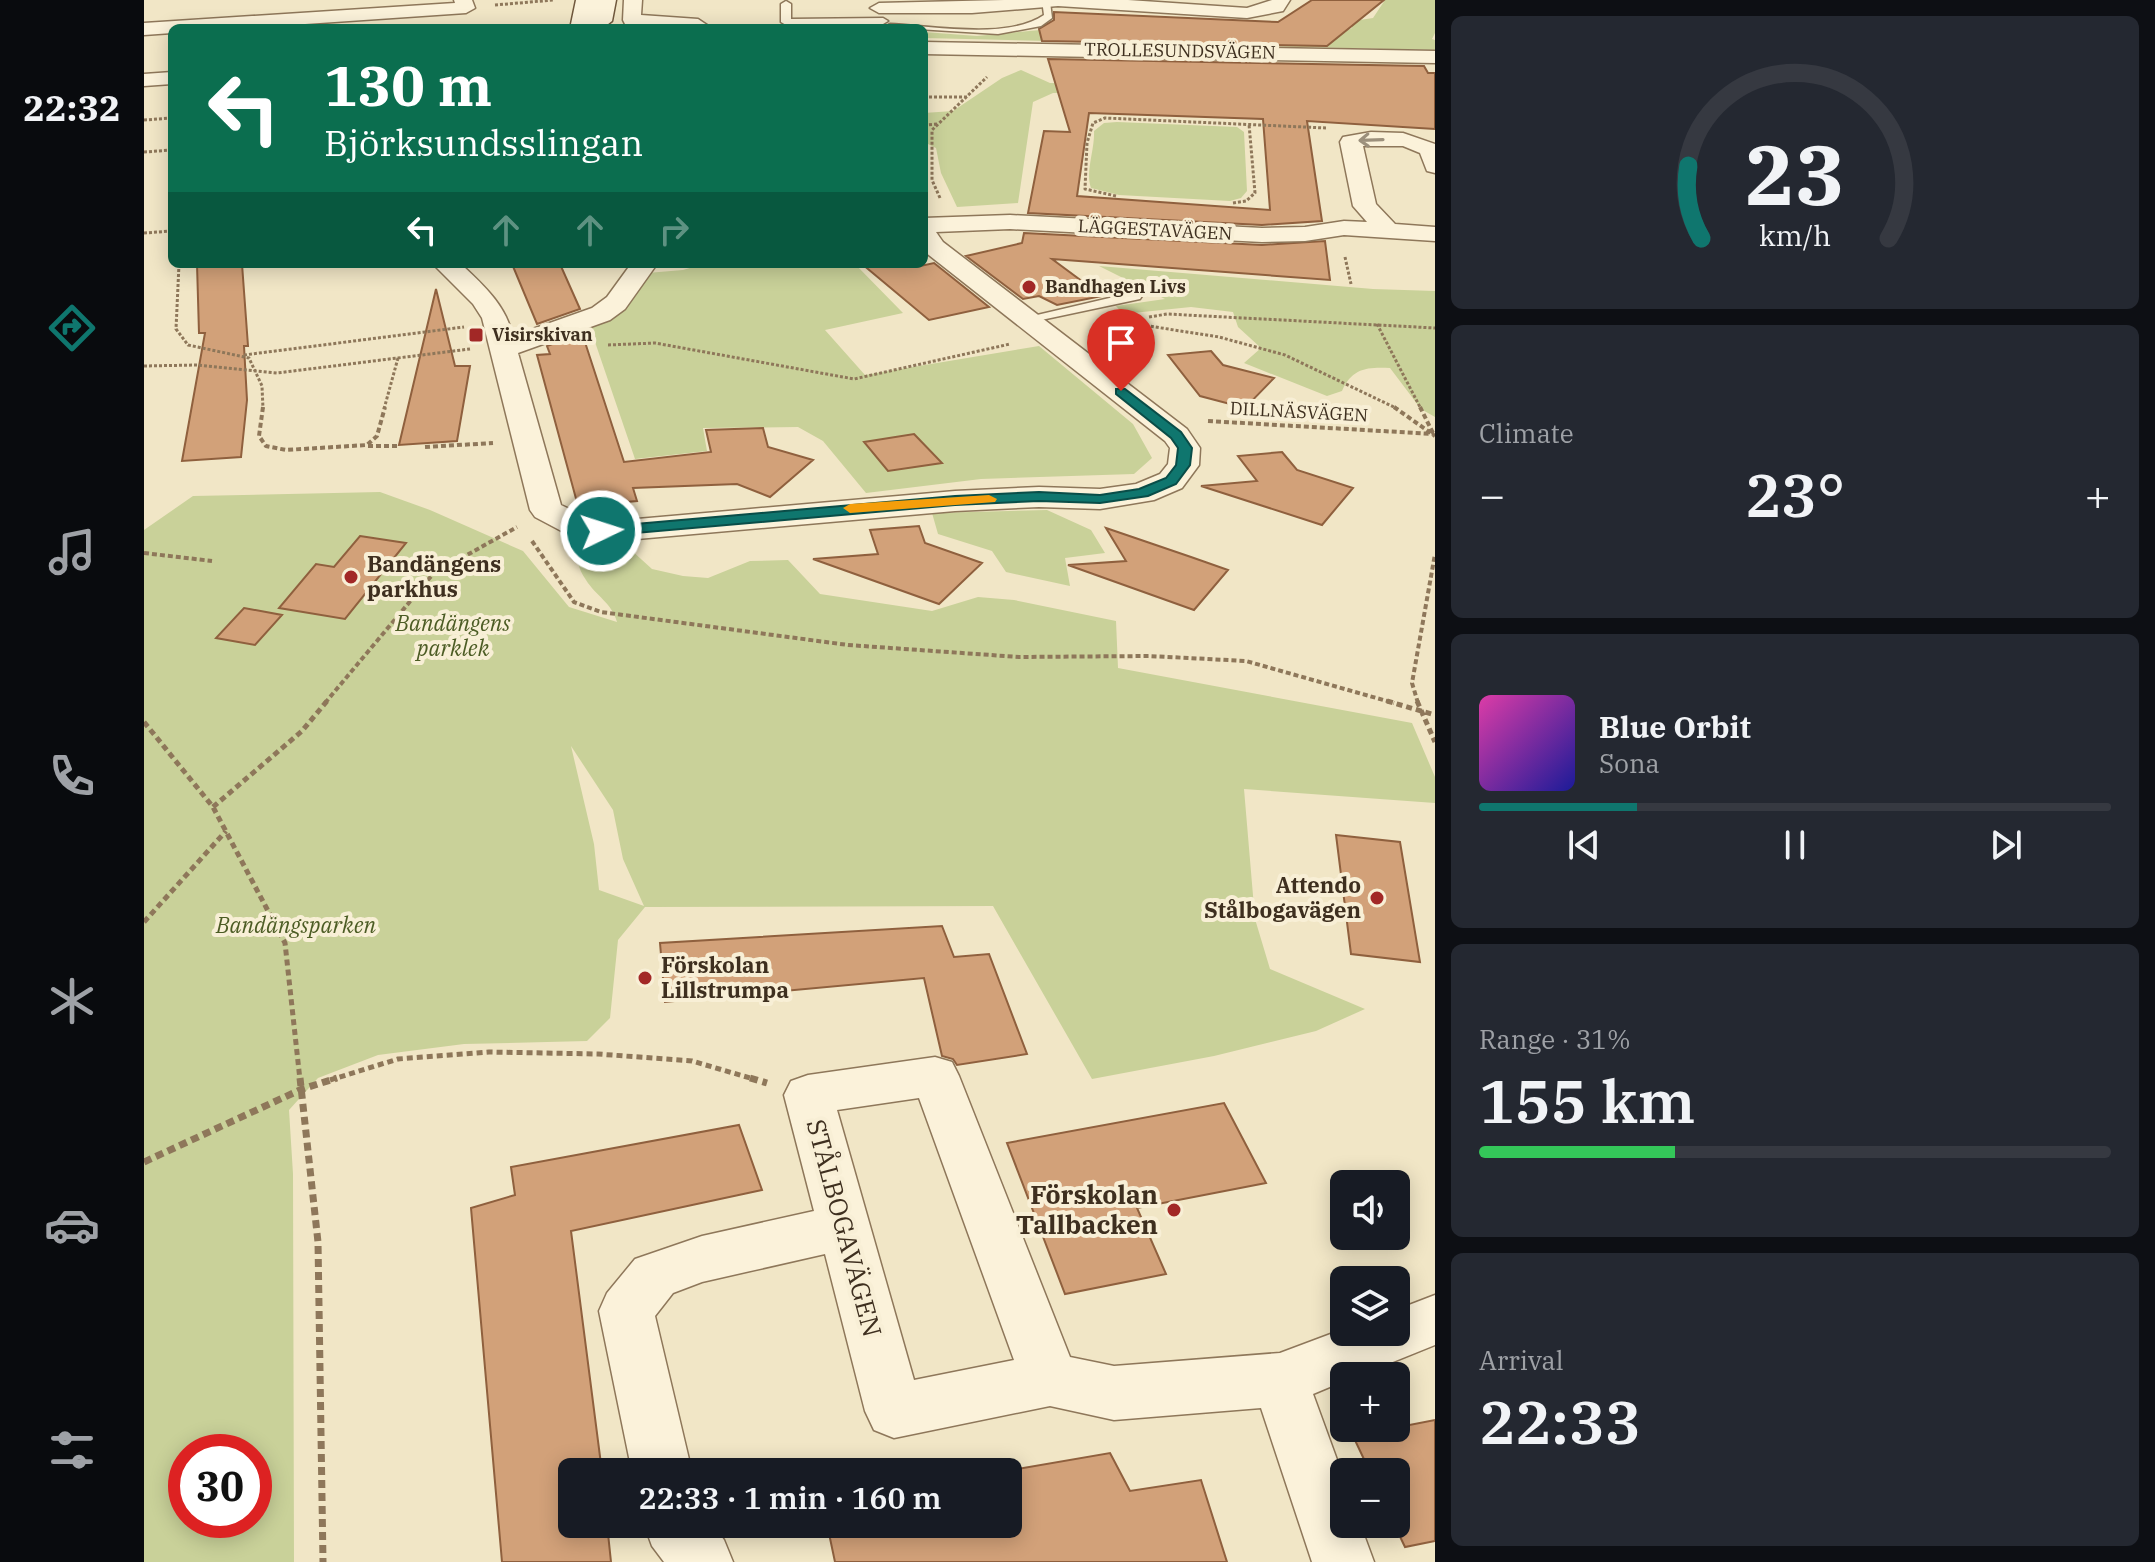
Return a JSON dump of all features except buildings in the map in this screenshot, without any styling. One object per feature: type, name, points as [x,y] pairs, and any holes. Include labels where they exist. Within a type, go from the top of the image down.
[{"type":"street","points":[[581,24],[586,0]]},
{"type":"street","points":[[595,24],[602,21],[606,0]]},
{"type":"street","points":[[633,0],[632,20],[675,24]]},
{"type":"street","points":[[884,17],[1054,1],[1236,13],[1267,11],[1277,7],[1281,0]]},
{"type":"street","points":[[196,24],[464,4]]},
{"type":"street","points":[[144,29],[168,27]]},
{"type":"street","name":"TROLLESUNDSVÄGEN","points":[[928,48],[1435,57]]},
{"type":"street","points":[[928,68],[954,68]]},
{"type":"street","points":[[144,80],[168,78]]},
{"type":"street","points":[[1387,230],[1365,206],[1351,142],[1375,138],[1413,141],[1430,150],[1435,166]]},
{"type":"street","name":"LÄGGESTAVÄGEN","points":[[938,228],[1010,222],[1262,235],[1305,234],[1344,228],[1435,234]]},
{"type":"street","points":[[450,268],[483,299],[501,335],[546,510],[581,528],[601,531],[863,507],[1039,497],[1100,499],[1143,493],[1171,481],[1183,465],[1185,448],[1162,422],[1022,331],[934,247],[938,228]]},
{"type":"street","points":[[501,335],[601,314],[616,303],[641,268]]},
{"type":"street","name":"STÅLBOGAVÄGEN","points":[[1050,1379],[935,1076],[808,1095],[894,1411],[1050,1379],[1114,1393],[1280,1380],[1435,1320]]},
{"type":"street","points":[[659,1458],[626,1311],[654,1276],[702,1259],[844,1227]]},
{"type":"street","points":[[1280,1380],[1343,1562]]},
{"type":"street","points":[[684,1538],[702,1562]]},
{"type":"lane","points":[[786,4],[786,22],[884,17]]},
{"type":"lane","points":[[1022,331],[1135,296]]},
{"type":"path","points":[[464,4],[554,0]]},
{"type":"path","points":[[938,228],[932,180],[932,130],[993,74]]},
{"type":"path","points":[[928,97],[968,97]]},
{"type":"path","points":[[144,120],[168,118]]},
{"type":"path","points":[[1093,193],[1085,189],[1087,143],[1093,123],[1105,118],[1249,124],[1253,143],[1250,173],[1255,193],[1246,201],[1230,204]]},
{"type":"path","points":[[928,125],[939,124]]},
{"type":"path","points":[[144,152],[168,150]]},
{"type":"path","points":[[1078,195],[1093,193],[1129,197]]},
{"type":"path","points":[[144,233],[168,231]]},
{"type":"path","points":[[1344,256],[1351,284]]},
{"type":"path","points":[[179,268],[176,329],[188,345],[206,351],[241,355],[501,335]]},
{"type":"path","points":[[1435,328],[1167,314],[1124,322],[1219,337],[1285,355],[1401,411],[1435,435]]},
{"type":"path","points":[[1377,324],[1435,435]]},
{"type":"path","points":[[597,346],[655,343],[854,379],[1022,331]]},
{"type":"path","points":[[144,366],[197,365],[277,373],[480,347],[501,335]]},
{"type":"path","points":[[241,355],[249,358],[259,371],[265,389],[259,436],[266,446],[286,450],[399,446]]},
{"type":"path","points":[[367,445],[377,436],[398,358]]},
{"type":"path","name":"DILLNÄSVÄGEN","points":[[1162,422],[1187,420],[1435,435]]},
{"type":"path","points":[[425,447],[526,441]]},
{"type":"path","points":[[213,807],[302,731],[433,574],[521,525],[574,602],[601,612],[672,624],[864,647],[1019,657],[1149,656],[1246,661],[1435,715]]},
{"type":"path","points":[[144,553],[212,561]]},
{"type":"path","points":[[1435,554],[1412,683],[1420,711],[1435,742]]},
{"type":"path","points":[[144,722],[213,807],[285,943],[318,1242],[323,1562]]},
{"type":"path","points":[[144,922],[226,831]]},
{"type":"path","points":[[144,1162],[302,1089],[398,1059],[489,1052],[579,1052],[692,1061],[808,1095]]},
{"type":"green space","points":[[1385,0],[1435,0],[1435,33],[1432,39],[1435,40],[1435,50],[928,38],[928,32],[977,36],[1040,30],[1331,38],[1352,28],[1353,21],[1373,18]]},
{"type":"green space","points":[[1021,70],[1050,83],[1435,90],[1053,93],[1033,102],[1018,203],[957,207],[941,173],[936,148],[928,144],[928,113],[953,111],[1002,78]]},
{"type":"green space","points":[[1104,123],[1237,127],[1244,132],[1247,191],[1241,198],[1230,201],[1119,195],[1091,188],[1089,175],[1094,131]]},
{"type":"green space","points":[[1099,266],[1373,289],[1435,291],[1435,417],[1421,409],[1390,368],[1361,370],[1350,378],[1342,391],[1327,396],[1244,363],[1261,348],[1238,327],[1233,312],[1191,307],[1123,314],[1116,306],[1165,299]]},
{"type":"green space","points":[[859,268],[903,313],[825,330],[865,375],[1039,346],[1133,424],[1152,458],[1134,474],[981,479],[866,493],[823,441],[798,427],[703,428],[707,451],[635,459],[595,342],[549,340],[647,273]]},
{"type":"green space","points":[[380,492],[430,510],[523,551],[569,607],[617,622],[583,576],[573,542],[596,541],[631,550],[652,569],[683,576],[708,578],[750,561],[788,560],[820,594],[932,611],[978,597],[1014,600],[1116,621],[1118,668],[1412,723],[1435,777],[1435,803],[1244,789],[1255,919],[1270,969],[1365,1009],[1316,1031],[1214,1056],[1092,1079],[993,906],[645,907],[618,940],[610,1018],[587,1041],[464,1044],[378,1055],[318,1078],[289,1110],[293,1174],[294,1562],[144,1562],[144,530],[193,496]],"holes":[[[571,746],[613,810],[623,859],[644,906],[599,890],[594,844]]]},
{"type":"green space","points":[[1047,510],[1091,530],[1105,553],[1065,558],[1070,586],[1006,572],[992,551],[938,534],[932,513]]},
{"type":"slow traffic","points":[[850,508],[989,499]]},
{"type":"place","name":"Bandhagen Livs","points":[[1029,287]]},
{"type":"place","name":"Visirskivan","points":[[476,335]]},
{"type":"place","name":"Bandängens parkhus","points":[[351,577]]},
{"type":"place","name":"Attendo Stålbogavägen","points":[[1377,898]]},
{"type":"place","name":"Förskolan Lillstrumpa","points":[[645,978]]},
{"type":"place","name":"Förskolan Tallbacken","points":[[1174,1210]]},
{"type":"route","points":[[601,531],[848,508],[1039,497],[1100,499],[1143,493],[1171,481],[1183,465],[1185,448],[1162,422],[1121,391]]},
{"type":"park label","name":"Bandängens parklek","points":[[453,636]]},
{"type":"park label","name":"Bandängsparken","points":[[296,925]]}]
